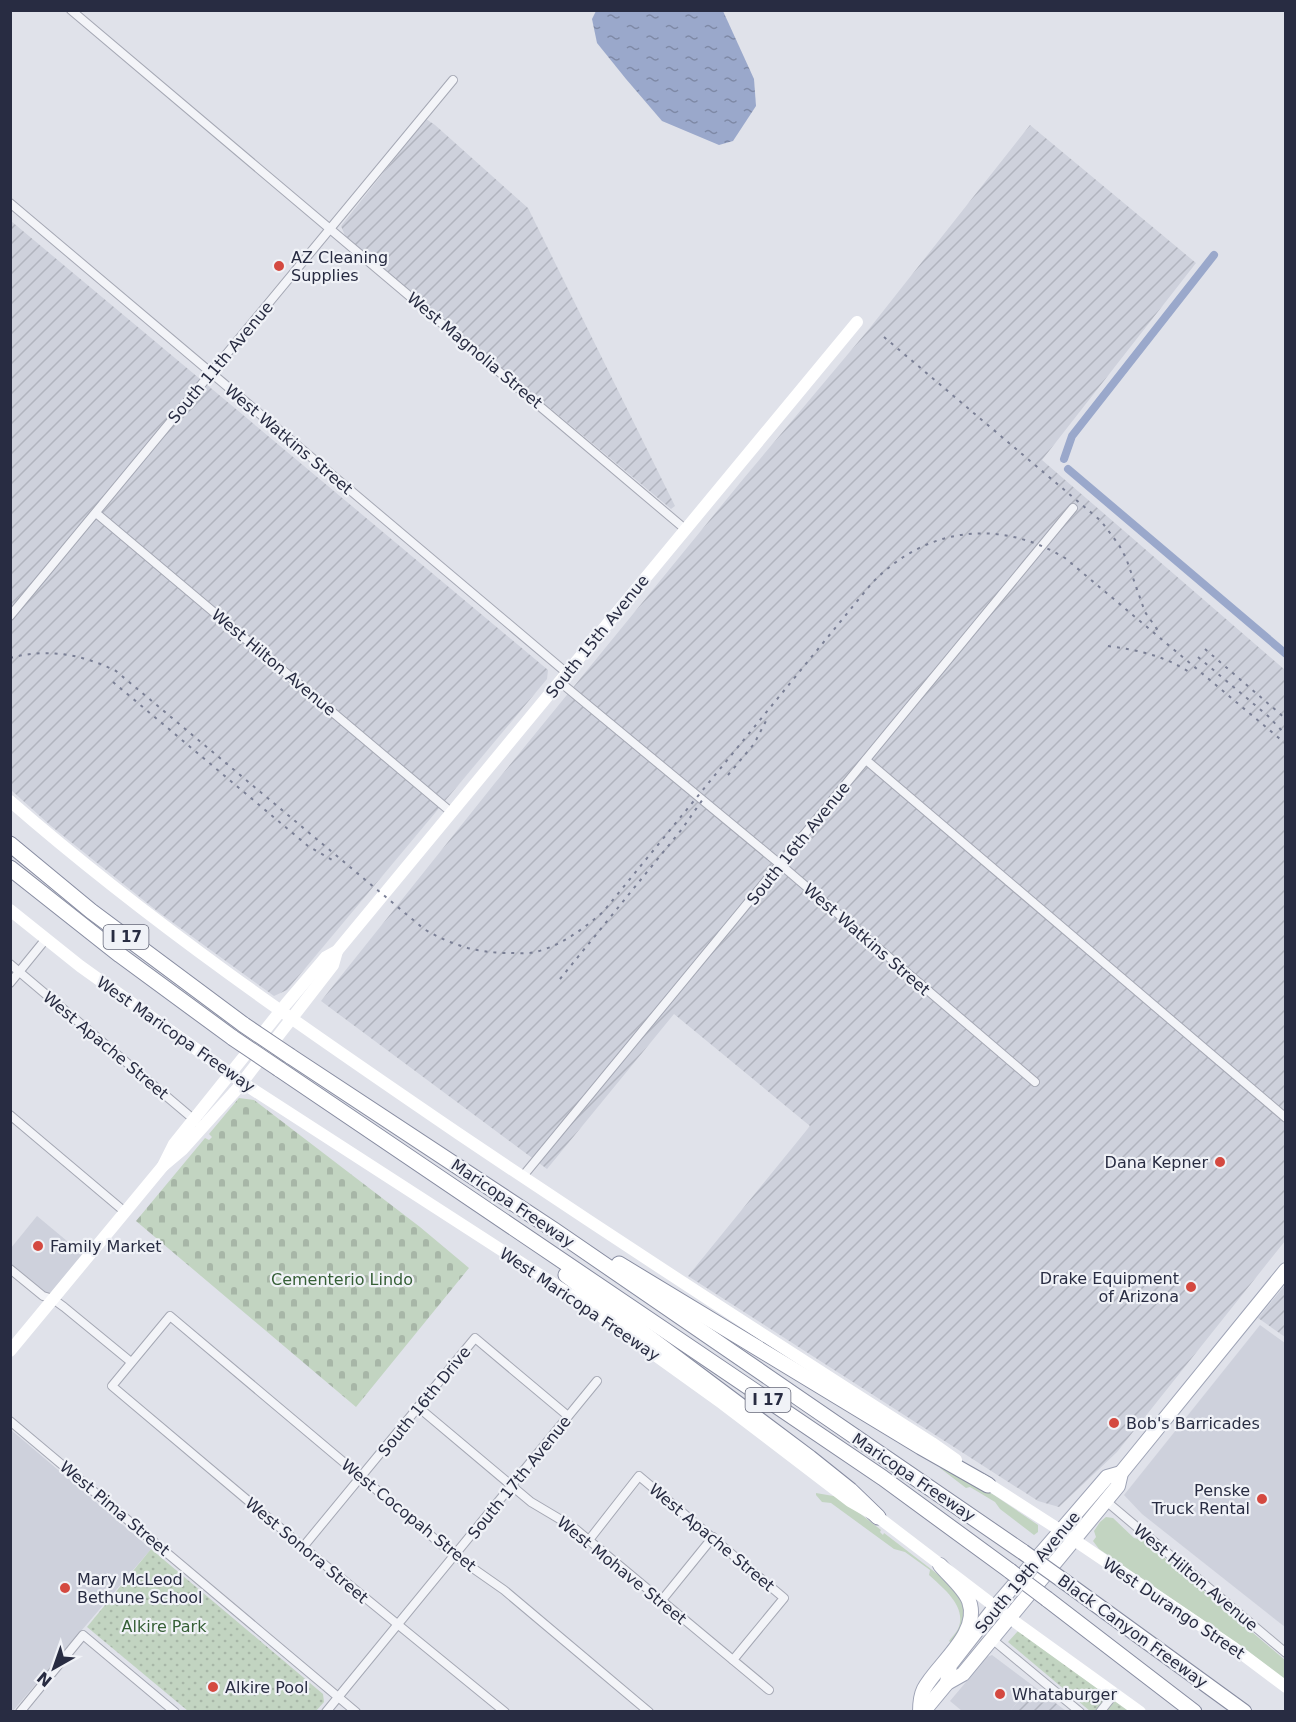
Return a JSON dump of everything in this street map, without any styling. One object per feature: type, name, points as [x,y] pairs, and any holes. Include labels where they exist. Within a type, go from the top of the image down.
[{"type":"highway","name":"Maricopa Freeway","points":[[10,844],[91,911],[244,1025],[554,1230],[1023,1552]]},
{"type":"highway","name":"Maricopa Freeway","points":[[10,868],[120,955],[232,1038],[883,1478],[1010,1571]]},
{"type":"highway","points":[[554,1230],[591,1247],[921,1447],[988,1485]]},
{"type":"highway","points":[[523,1234],[534,1252],[810,1458],[850,1490],[878,1517]]},
{"type":"highway","name":"Black Canyon Freeway","points":[[1023,1552],[1244,1712]]},
{"type":"highway","name":"Black Canyon Freeway","points":[[1010,1571],[1194,1712]]},
{"type":"main road","name":"South 15th Avenue","points":[[10,1351],[163,1166],[182,1150],[230,1074],[281,1011],[326,957],[337,951],[857,322]]},
{"type":"main road","points":[[10,801],[106,881],[292,1020],[778,1345],[932,1443],[988,1485],[1061,1531]]},
{"type":"main road","name":"West Maricopa Freeway","points":[[10,910],[45,940],[230,1074],[574,1297],[736,1413],[850,1501],[878,1517],[1140,1712]]},
{"type":"main road","name":"South 15th Avenue","points":[[198,1123],[242,1082],[333,965],[337,951]]},
{"type":"main road","name":"South 19th Avenue","points":[[921,1712],[947,1683],[963,1674],[993,1640],[1118,1486],[1121,1473],[1286,1270]]},
{"type":"main road","name":"South 19th Avenue","points":[[947,1683],[950,1665],[996,1606],[1107,1477],[1121,1473]]},
{"type":"main road","name":"West Durango Street","points":[[1061,1531],[1234,1648],[1286,1687]]},
{"type":"main road","points":[[921,1712],[925,1688],[962,1638],[971,1611],[969,1600],[940,1565]]},
{"type":"street","name":"West Magnolia Street","points":[[71,10],[685,529]]},
{"type":"street","name":"South 11th Avenue","points":[[10,616],[453,80]]},
{"type":"street","name":"West Watkins Street","points":[[10,203],[1035,1082]]},
{"type":"street","name":"South 16th Avenue","points":[[523,1176],[1073,508]]},
{"type":"street","name":"West Hilton Avenue","points":[[96,513],[451,812]]},
{"type":"street","points":[[866,760],[1286,1118]]},
{"type":"street","points":[[10,983],[45,940]]},
{"type":"street","name":"West Apache Street","points":[[10,964],[198,1123]]},
{"type":"street","points":[[10,1115],[125,1212]]},
{"type":"street","points":[[10,1269],[43,1296],[53,1299],[132,1362]]},
{"type":"street","name":"West Cocopah Street","points":[[132,1362],[170,1316],[454,1555],[504,1590],[649,1712]]},
{"type":"street","name":"South 16th Drive","points":[[303,1547],[476,1338],[568,1416]]},
{"type":"street","name":"West Sonora Street","points":[[132,1362],[112,1386],[303,1547],[505,1712]]},
{"type":"street","name":"South 17th Avenue","points":[[326,1712],[597,1381]]},
{"type":"street","name":"West Mohave Street","points":[[418,1407],[531,1502],[564,1521],[589,1540],[769,1690]]},
{"type":"street","name":"West Pima Street","points":[[10,1422],[356,1712]]},
{"type":"street","name":"West Apache Street","points":[[589,1540],[639,1476],[713,1537],[784,1598],[733,1660]]},
{"type":"street","name":"West Hilton Avenue","points":[[1106,1501],[1286,1653]]},
{"type":"street","points":[[662,1600],[713,1537]]},
{"type":"street","points":[[20,1712],[83,1635],[176,1712]]},
{"type":"street","points":[[993,1640],[1080,1712]]},
{"type":"street","points":[[1100,1712],[1115,1694]]},
{"type":"shaded area","points":[[426,119],[528,208],[675,506],[671,509],[346,238],[341,226]]},
{"type":"shaded area","points":[[1030,125],[1196,263],[1042,460],[1285,670],[1285,1241],[1117,1452],[1059,1507],[1038,1501],[688,1276],[810,1126],[674,1014],[547,1169],[321,1001],[495,783],[869,329]]},
{"type":"shaded area","points":[[11,221],[548,670],[547,679],[287,990],[274,996],[157,911],[51,826],[11,790]]},
{"type":"shaded area","points":[[37,1216],[85,1256],[52,1296],[42,1293],[11,1266],[11,1248]]},
{"type":"shaded area","points":[[1285,1285],[1285,1337],[1258,1318]]},
{"type":"shaded area","points":[[1260,1325],[1285,1343],[1285,1627],[1142,1514],[1124,1495]]},
{"type":"shaded area","name":"Mary McLeod Bethune School","points":[[10,1429],[151,1549],[12,1712],[10,1711]]},
{"type":"shaded area","points":[[992,1655],[1032,1685],[1010,1711],[962,1711],[950,1701],[987,1657]]},
{"type":"shaded area","points":[[1032,1685],[1066,1711],[1010,1711]]},
{"type":"green space","name":"Cementerio Lindo","points":[[239,1098],[254,1100],[420,1227],[469,1268],[356,1407],[136,1221],[205,1138],[209,1140],[212,1137],[209,1134]]},
{"type":"green space","points":[[942,1464],[1038,1525],[1038,1532],[1034,1535],[1000,1509],[995,1502],[970,1487],[966,1488],[940,1468]]},
{"type":"green space","points":[[816,1493],[839,1497],[881,1530],[883,1535],[884,1533],[953,1586],[963,1597],[965,1618],[953,1644],[949,1641],[958,1629],[960,1613],[952,1599],[929,1575],[930,1570],[905,1552],[894,1549],[831,1503],[822,1502]]},
{"type":"green space","points":[[1106,1517],[1113,1518],[1134,1538],[1140,1537],[1285,1660],[1285,1680],[1244,1648],[1099,1549],[1093,1541],[1096,1537],[1094,1531]]},
{"type":"green space","name":"Alkire Park","points":[[151,1549],[323,1694],[324,1702],[316,1711],[188,1711],[87,1627]]},
{"type":"green space","points":[[1018,1631],[1129,1711],[1090,1711],[1008,1642]]},
{"type":"water","points":[[596,11],[723,11],[754,79],[756,106],[733,141],[719,145],[662,121],[597,43],[592,19]]},
{"type":"waterway","points":[[1064,459],[1072,436],[1214,255]]},
{"type":"waterway","points":[[1068,469],[1286,654]]},
{"type":"railway","points":[[884,337],[1101,521],[1126,558],[1145,612],[1159,632]]},
{"type":"railway","points":[[10,658],[37,653],[64,654],[90,660],[116,671],[424,929],[444,940],[464,947],[497,953],[529,953],[554,946],[588,925],[603,912],[872,583],[893,564],[939,540],[964,534],[1015,537],[1040,545],[1065,558],[1286,744]]},
{"type":"railway","points":[[1108,646],[1152,655],[1192,674]]},
{"type":"railway","points":[[1205,649],[1286,719]]},
{"type":"railway","points":[[1198,657],[1268,716],[1286,735]]},
{"type":"railway","points":[[113,682],[308,846],[334,861]]},
{"type":"railway","points":[[728,775],[754,744],[767,719]]},
{"type":"railway","points":[[560,979],[682,829],[703,799]]},
{"type":"place","name":"AZ Cleaning Supplies","points":[[279,266]]},
{"type":"place","name":"Dana Kepner","points":[[1220,1162]]},
{"type":"place","name":"Family Market","points":[[38,1246]]},
{"type":"place","name":"Drake Equipment of Arizona","points":[[1191,1287]]},
{"type":"place","name":"Bob's Barricades","points":[[1114,1423]]},
{"type":"place","name":"Penske Truck Rental","points":[[1262,1499]]},
{"type":"place","name":"Mary McLeod Bethune School","points":[[65,1588]]},
{"type":"place","name":"Alkire Pool","points":[[213,1687]]},
{"type":"place","name":"Whataburger","points":[[1000,1694]]}]
